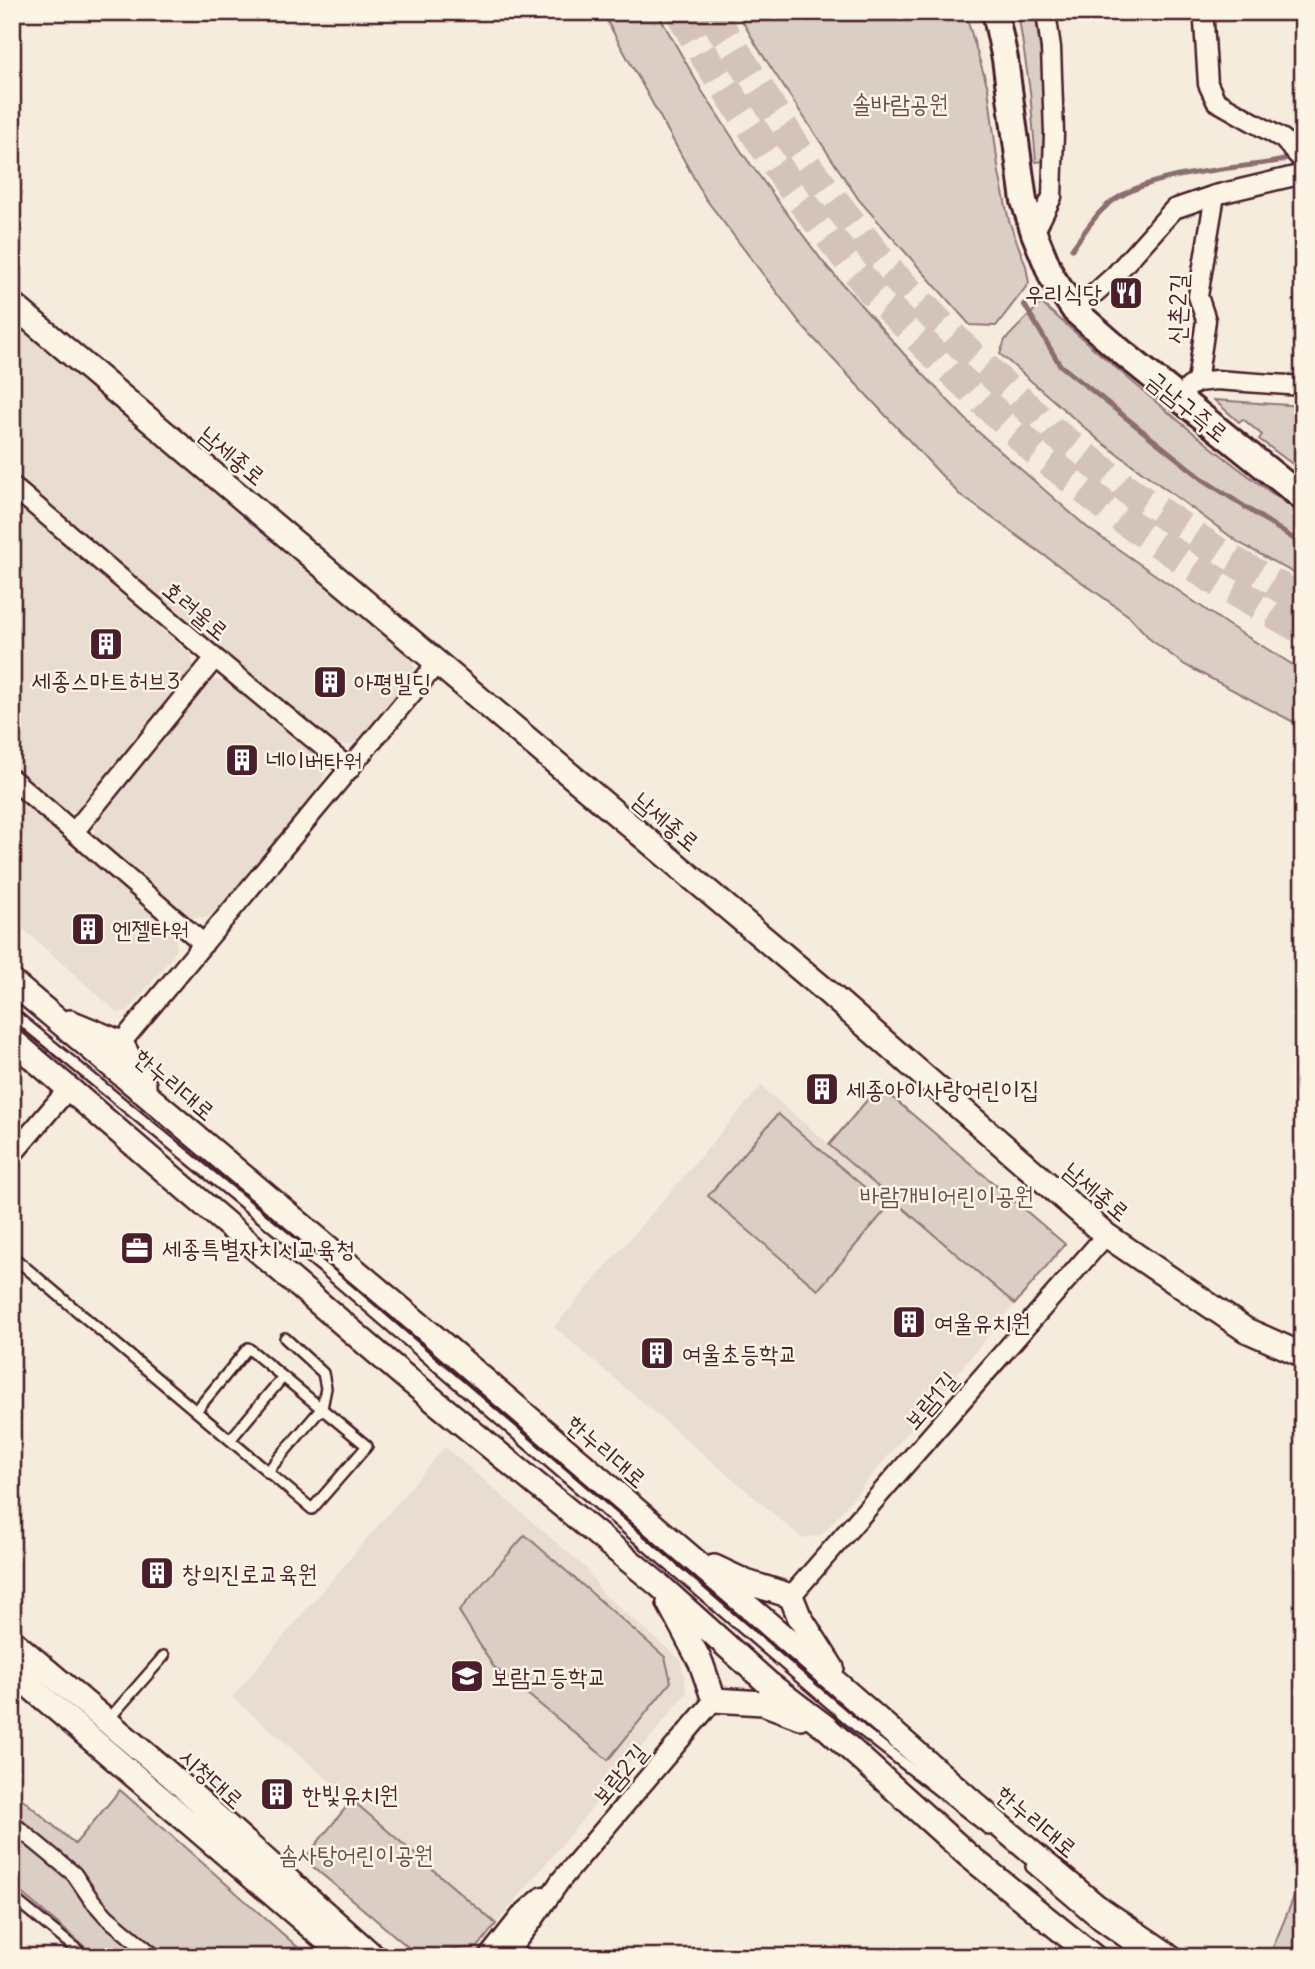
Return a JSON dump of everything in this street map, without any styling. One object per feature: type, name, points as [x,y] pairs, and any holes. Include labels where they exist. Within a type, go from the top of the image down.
[{"type":"main road","name":"금남구즉로","points":[[995,12],[1024,201],[1052,277],[1075,311],[1303,498]]},
{"type":"street","points":[[1034,233],[1052,197],[1054,121],[1051,48],[1046,12]]},
{"type":"street","points":[[1202,12],[1205,22],[1208,84],[1216,101],[1283,139],[1303,161]]},
{"type":"street","points":[[1075,311],[1115,275],[1174,209],[1214,195],[1303,174]]},
{"type":"street","name":"신촌2길","points":[[1197,382],[1206,320],[1198,296],[1214,195]]},
{"type":"street","name":"남세종로","points":[[12,304],[825,990],[1106,1235],[1246,1330],[1303,1355]]},
{"type":"street","points":[[1176,396],[1197,382],[1216,380],[1303,386]]},
{"type":"street","name":"호려울로","points":[[12,486],[350,769]]},
{"type":"street","points":[[74,832],[215,658]]},
{"type":"street","points":[[121,1043],[438,662]]},
{"type":"street","points":[[12,779],[204,944]]},
{"type":"street","name":"한누리대로","points":[[12,982],[421,1325],[1000,1826],[1096,1906],[1171,1957]]},
{"type":"street","points":[[51,1014],[121,1043],[155,1102]]},
{"type":"street","points":[[12,1040],[402,1375],[659,1585],[769,1684],[827,1728],[969,1856],[1094,1957]]},
{"type":"street","points":[[12,1155],[69,1088]]},
{"type":"street","name":"보람1길","points":[[791,1596],[1106,1235]]},
{"type":"street","points":[[689,1556],[747,1582],[791,1596],[799,1616],[821,1652],[856,1700]]},
{"type":"street","points":[[659,1585],[701,1662],[714,1700],[763,1703],[827,1728]]},
{"type":"street","name":"시청대로","points":[[12,1641],[169,1774],[374,1957]]},
{"type":"street","name":"시청대로","points":[[12,1671],[346,1957]]},
{"type":"street","name":"보람2길","points":[[504,1957],[561,1880],[714,1700]]},
{"type":"street","points":[[12,1823],[74,1874],[107,1917],[155,1957]]},
{"type":"street","name":"보람2길","points":[[488,1957],[522,1914],[561,1880]]},
{"type":"lane","points":[[12,1013],[323,1268],[861,1730],[998,1838]]},
{"type":"lane","points":[[12,1256],[267,1472],[312,1509],[367,1446],[248,1348],[195,1411]]},
{"type":"lane","points":[[267,1472],[322,1408],[326,1388],[323,1373],[285,1338]]},
{"type":"lane","points":[[230,1440],[283,1377]]},
{"type":"lane","points":[[107,1721],[164,1656]]},
{"type":"lane","points":[[1028,1864],[1098,1924],[1145,1957]]},
{"type":"lane","points":[[12,1897],[86,1957]]},
{"type":"shaded area","points":[[12,314],[410,653],[415,668],[412,678],[363,736],[351,745],[332,744],[12,471]]},
{"type":"shaded area","points":[[12,499],[190,654],[195,669],[192,679],[89,803],[77,812],[58,811],[12,771]]},
{"type":"shaded area","points":[[226,681],[320,760],[324,775],[321,785],[218,909],[207,918],[187,917],[94,836],[97,819],[208,682]]},
{"type":"shaded area","points":[[12,793],[174,933],[177,947],[173,956],[128,1011],[118,1013],[12,919]]},
{"type":"shaded area","points":[[761,1086],[1015,1304],[822,1535],[802,1538],[554,1327]]},
{"type":"shaded area","name":"보람고등학교","points":[[445,1447],[587,1569],[601,1592],[681,1660],[687,1693],[496,1924],[232,1697]]},
{"type":"green space","points":[[602,12],[657,12],[702,91],[743,154],[823,262],[904,354],[976,430],[1089,529],[1228,625],[1303,671],[1303,727],[1185,665],[1151,640],[1129,616],[959,494],[804,328],[705,198]]},
{"type":"green space","name":"솔바람공원","points":[[737,12],[965,12],[988,88],[999,173],[1009,221],[1026,266],[1029,283],[996,326],[970,325],[859,200]]},
{"type":"green space","points":[[1018,12],[1035,12],[1044,75],[1045,161],[1036,162],[1030,91]]},
{"type":"green space","points":[[1041,303],[1202,439],[1303,515],[1303,578],[1238,542],[1100,441],[1000,354],[1005,340]]},
{"type":"green space","points":[[1214,400],[1303,406],[1303,472],[1259,439],[1262,435],[1243,419],[1239,422]]},
{"type":"green space","name":"바람개비어린이공원","points":[[879,1086],[1065,1244],[1015,1304],[829,1145]]},
{"type":"green space","points":[[778,1114],[888,1207],[818,1290],[708,1196]]},
{"type":"green space","points":[[525,1535],[665,1657],[671,1682],[608,1760],[493,1666],[459,1611]]},
{"type":"green space","points":[[12,1790],[75,1844],[120,1790],[309,1957],[97,1957],[12,1885]]},
{"type":"green space","name":"솜사탕어린이공원","points":[[352,1800],[496,1924],[478,1947],[415,1953],[304,1859]]},
{"type":"green space","points":[[1303,1875],[1303,1957],[1269,1957]]},
{"type":"waterway","points":[[1072,249],[1102,210],[1119,197],[1140,187],[1188,174],[1284,160]]},
{"type":"waterway","points":[[1024,304],[1060,365],[1204,480],[1303,545]]},
{"type":"tunnel","points":[[680,12],[706,58],[791,187],[871,290],[940,360],[1037,452],[1118,516],[1213,579],[1303,630]]},
{"type":"tunnel","points":[[711,12],[810,170],[889,271],[961,345],[1051,430],[1133,494],[1221,554],[1303,600]]},
{"type":"place","name":"우리식당","points":[[1126,293]]},
{"type":"place","name":"세종스마트허브3","points":[[106,644]]},
{"type":"place","name":"아평빌딩","points":[[330,682]]},
{"type":"place","name":"네이버타워","points":[[242,760]]},
{"type":"place","name":"엔젤타워","points":[[88,929]]},
{"type":"place","name":"세종아이사랑어린이집","points":[[822,1089]]},
{"type":"place","name":"세종특별자치시교육청","points":[[137,1248]]},
{"type":"place","name":"여울유치원","points":[[909,1322]]},
{"type":"place","name":"여울초등학교","points":[[657,1353]]},
{"type":"place","name":"창의진로교육원","points":[[157,1573]]},
{"type":"place","name":"보람고등학교","points":[[467,1676]]},
{"type":"place","name":"한빛유치원","points":[[277,1794]]}]
